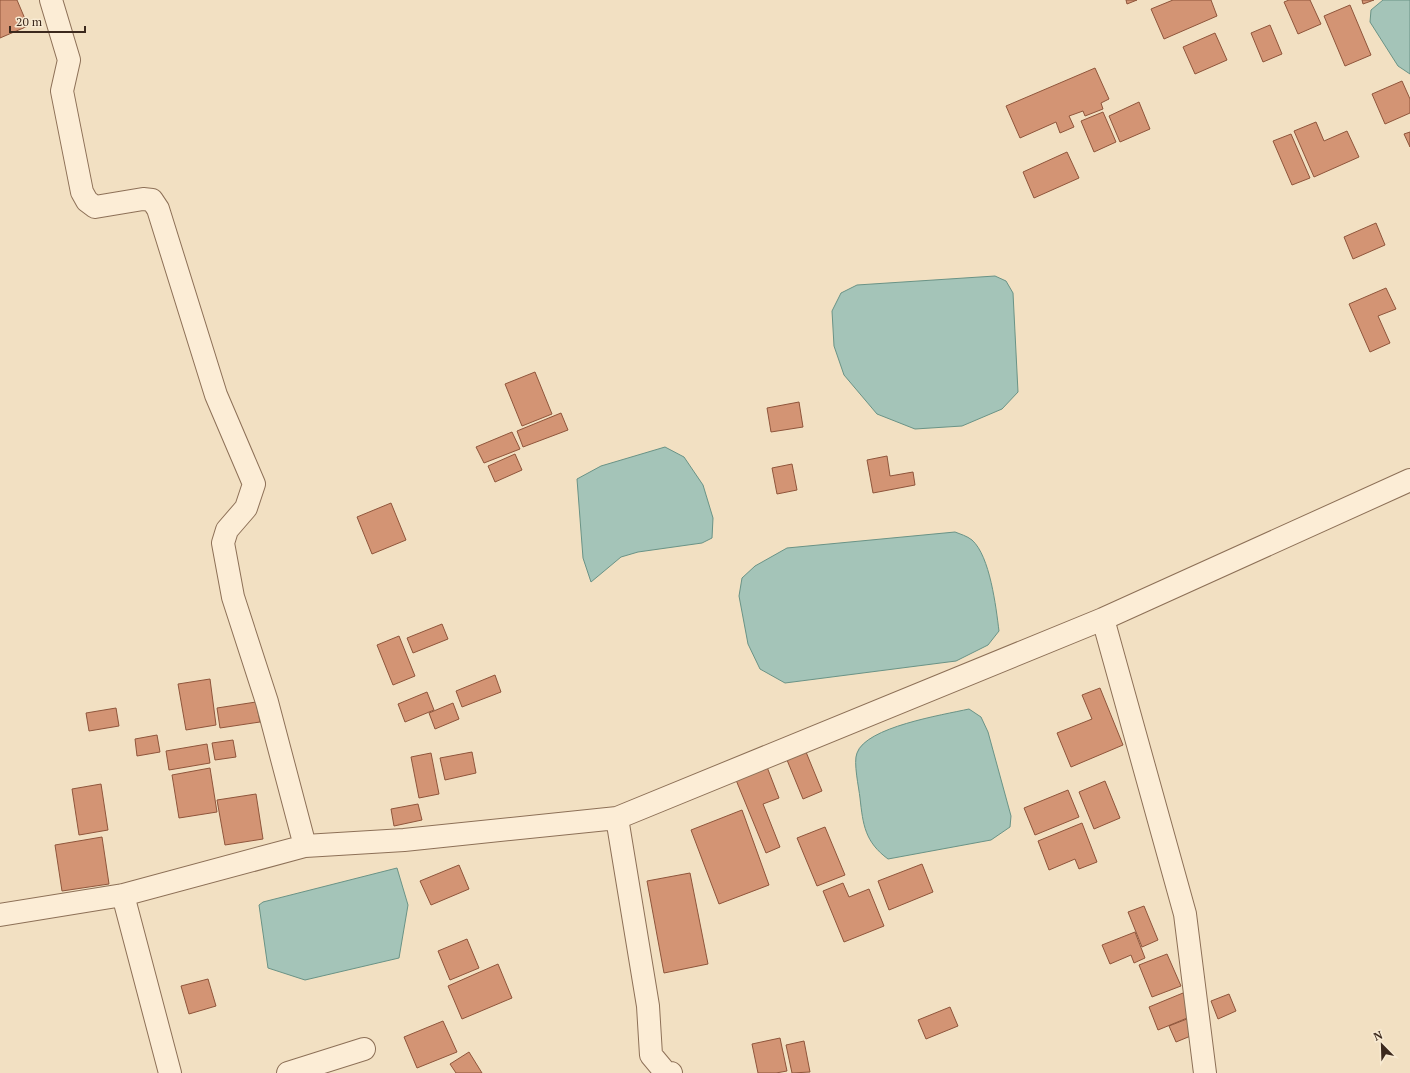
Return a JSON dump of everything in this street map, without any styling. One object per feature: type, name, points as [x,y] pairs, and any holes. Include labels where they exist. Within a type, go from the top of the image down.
[{"type":"street","points":[[51,0],[69,60],[62,91],[82,192],[87,201],[95,207],[152,200],[158,209],[216,395],[254,484],[246,508],[227,530],[223,542],[233,598],[267,702],[305,846]]},
{"type":"street","points":[[0,915],[123,895],[305,846],[404,840],[617,818],[1103,619],[1410,480]]},
{"type":"street","points":[[1103,619],[1185,914],[1205,1073]]},
{"type":"street","points":[[617,818],[648,1006],[651,1055],[666,1073],[671,1073]]},
{"type":"street","points":[[123,895],[170,1073]]},
{"type":"street","points":[[288,1073],[364,1049]]},
{"type":"shaded area","points":[[1383,0],[1410,0],[1410,74],[1398,66],[1370,22],[1371,10]]},
{"type":"shaded area","points":[[995,276],[1006,281],[1013,293],[1018,392],[1002,409],[962,426],[915,429],[877,414],[844,375],[834,346],[832,311],[841,293],[857,285]]},
{"type":"shaded area","points":[[665,447],[684,457],[703,485],[713,518],[712,538],[702,543],[638,552],[621,557],[591,582],[583,558],[577,479],[601,466]]},
{"type":"shaded area","points":[[955,532],[972,540],[978,548],[988,569],[999,631],[988,645],[956,661],[785,683],[760,669],[748,644],[739,596],[742,578],[755,566],[787,548]]},
{"type":"shaded area","points":[[969,709],[981,717],[988,732],[1011,816],[1010,827],[991,840],[888,859],[874,846],[866,832],[862,817],[856,769],[857,753],[863,744],[874,736],[889,729],[924,719]]},
{"type":"shaded area","points":[[397,868],[408,905],[399,958],[305,980],[268,968],[259,905],[263,902]]},
{"type":"building","points":[[0,0],[17,0],[28,26],[0,38]]},
{"type":"building","points":[[1126,0],[1137,0],[1127,4]]},
{"type":"building","points":[[1173,0],[1211,0],[1217,16],[1164,39],[1151,9]]},
{"type":"building","points":[[1289,0],[1310,0],[1321,24],[1298,34],[1284,2]]},
{"type":"building","points":[[1362,0],[1374,0],[1363,4]]},
{"type":"building","points":[[1350,5],[1371,55],[1345,66],[1324,16]]},
{"type":"building","points":[[1270,25],[1282,54],[1263,62],[1251,33]]},
{"type":"building","points":[[1215,33],[1227,60],[1195,74],[1183,47]]},
{"type":"building","points":[[1095,68],[1109,99],[1101,103],[1103,109],[1085,116],[1083,111],[1069,116],[1074,127],[1060,133],[1056,122],[1020,138],[1006,106]]},
{"type":"building","points":[[1402,81],[1410,99],[1410,113],[1385,124],[1372,94]]},
{"type":"building","points":[[1139,102],[1150,129],[1120,142],[1109,116]]},
{"type":"building","points":[[1103,112],[1116,142],[1094,152],[1081,121]]},
{"type":"building","points":[[1316,122],[1324,141],[1347,131],[1359,157],[1314,177],[1294,131]]},
{"type":"building","points":[[1410,132],[1410,147],[1404,134]]},
{"type":"building","points":[[1291,134],[1310,178],[1292,185],[1273,141]]},
{"type":"building","points":[[1067,152],[1079,178],[1034,198],[1023,172]]},
{"type":"building","points":[[1376,223],[1385,245],[1353,259],[1344,237]]},
{"type":"building","points":[[1386,288],[1396,309],[1378,316],[1390,343],[1370,352],[1349,304]]},
{"type":"building","points":[[535,372],[552,414],[522,426],[505,384]]},
{"type":"building","points":[[799,402],[803,427],[771,432],[767,408]]},
{"type":"building","points":[[561,413],[568,430],[523,447],[517,431]]},
{"type":"building","points":[[512,432],[520,449],[484,463],[476,447]]},
{"type":"building","points":[[515,454],[522,470],[495,482],[488,466]]},
{"type":"building","points":[[887,456],[890,476],[913,472],[915,485],[873,493],[867,460]]},
{"type":"building","points":[[792,464],[797,490],[777,494],[772,468]]},
{"type":"building","points":[[391,503],[406,540],[372,554],[357,517]]},
{"type":"building","points":[[442,624],[448,639],[413,653],[407,638]]},
{"type":"building","points":[[399,636],[415,676],[393,685],[377,645]]},
{"type":"building","points":[[495,675],[501,692],[462,707],[456,691]]},
{"type":"building","points":[[210,679],[216,725],[186,730],[178,684]]},
{"type":"building","points":[[1100,688],[1123,745],[1071,767],[1057,733],[1092,719],[1082,695]]},
{"type":"building","points":[[427,692],[434,710],[405,722],[398,704]]},
{"type":"building","points":[[256,702],[260,722],[220,728],[217,708]]},
{"type":"building","points":[[453,703],[459,719],[435,729],[429,713]]},
{"type":"building","points":[[116,708],[119,726],[89,731],[86,713]]},
{"type":"building","points":[[157,735],[160,752],[137,756],[135,739]]},
{"type":"building","points":[[233,740],[236,757],[215,760],[212,743]]},
{"type":"building","points":[[207,744],[210,763],[169,770],[166,751]]},
{"type":"building","points":[[472,752],[476,773],[445,780],[440,758]]},
{"type":"building","points":[[806,752],[822,791],[803,799],[787,760]]},
{"type":"building","points":[[431,753],[439,794],[419,798],[411,757]]},
{"type":"building","points":[[767,767],[779,798],[763,804],[780,847],[766,853],[736,780]]},
{"type":"building","points":[[210,768],[217,812],[179,818],[172,775]]},
{"type":"building","points":[[1105,781],[1120,818],[1094,829],[1079,792]]},
{"type":"building","points":[[101,784],[108,830],[79,835],[72,789]]},
{"type":"building","points":[[1068,790],[1079,817],[1035,835],[1024,808]]},
{"type":"building","points":[[256,794],[263,839],[225,845],[217,800]]},
{"type":"building","points":[[418,804],[422,820],[394,826],[391,809]]},
{"type":"building","points":[[742,810],[769,885],[719,904],[691,830]]},
{"type":"building","points":[[1082,823],[1097,862],[1079,869],[1075,859],[1049,870],[1038,841]]},
{"type":"building","points":[[825,827],[845,875],[817,886],[797,838]]},
{"type":"building","points":[[102,837],[109,884],[62,891],[55,845]]},
{"type":"building","points":[[922,864],[933,892],[889,910],[878,881]]},
{"type":"building","points":[[459,865],[469,889],[431,905],[420,881]]},
{"type":"building","points":[[690,873],[708,964],[664,973],[647,881]]},
{"type":"building","points":[[843,883],[849,897],[869,889],[884,926],[844,942],[823,891]]},
{"type":"building","points":[[1144,906],[1158,940],[1142,947],[1128,912]]},
{"type":"building","points":[[1135,932],[1145,958],[1134,963],[1131,955],[1110,964],[1102,945]]},
{"type":"building","points":[[467,939],[479,968],[450,980],[438,951]]},
{"type":"building","points":[[1167,954],[1181,986],[1152,997],[1139,965]]},
{"type":"building","points":[[498,964],[512,998],[462,1019],[448,986]]},
{"type":"building","points":[[208,979],[216,1006],[189,1014],[181,986]]},
{"type":"building","points":[[1183,993],[1192,1016],[1158,1030],[1149,1007]]},
{"type":"building","points":[[1229,994],[1236,1011],[1218,1019],[1211,1001]]},
{"type":"building","points":[[950,1007],[958,1026],[926,1039],[918,1020]]},
{"type":"building","points":[[1192,1017],[1198,1033],[1176,1042],[1169,1026]]},
{"type":"building","points":[[443,1021],[457,1052],[417,1068],[404,1037]]},
{"type":"building","points":[[780,1038],[787,1071],[776,1073],[758,1073],[752,1044]]},
{"type":"building","points":[[804,1041],[810,1072],[792,1073],[786,1045]]},
{"type":"building","points":[[469,1052],[482,1073],[456,1073],[450,1064]]}]
